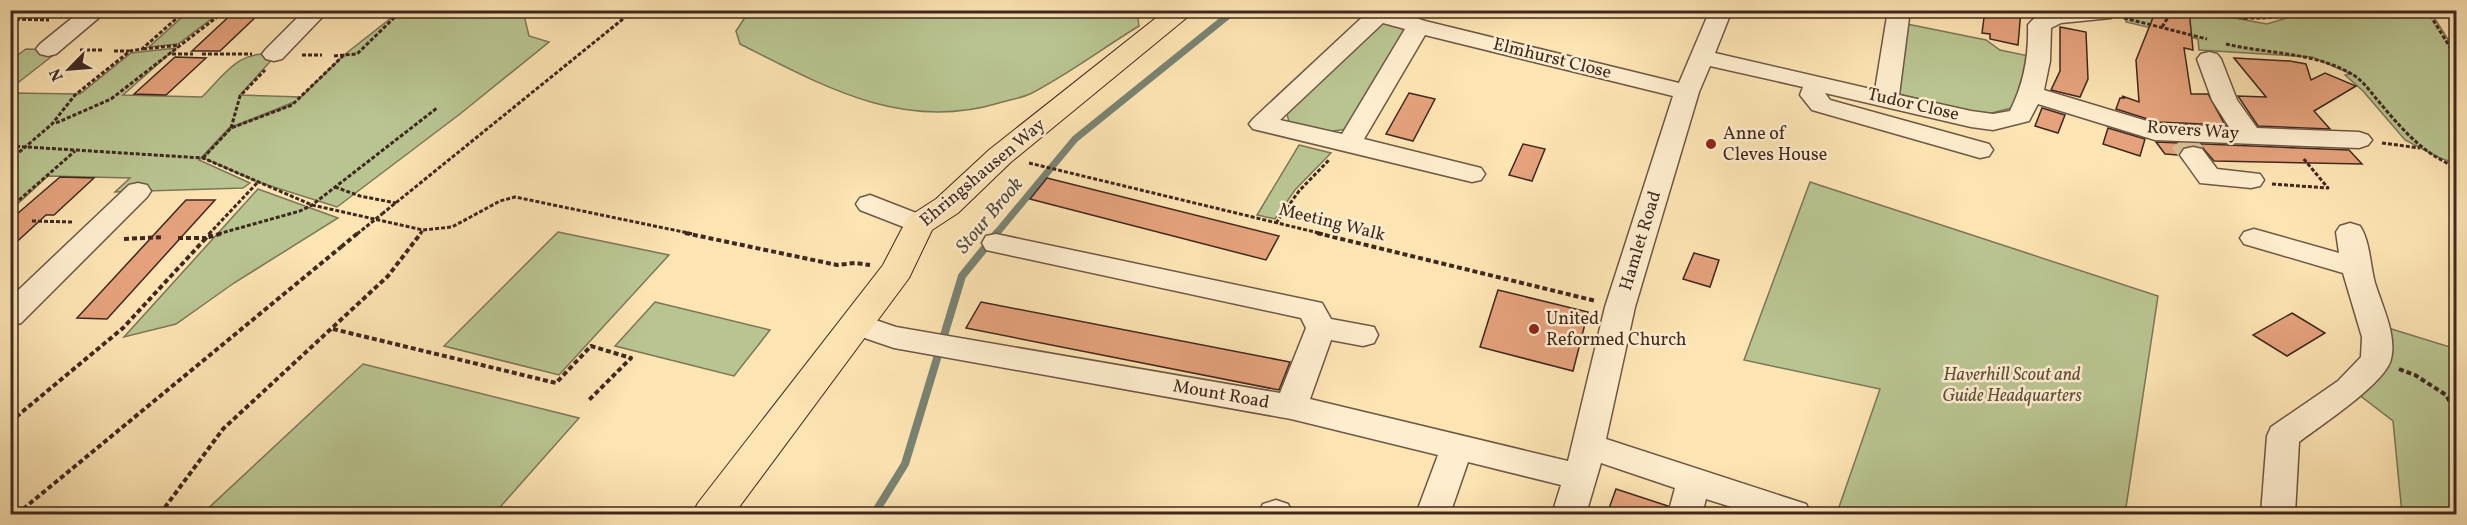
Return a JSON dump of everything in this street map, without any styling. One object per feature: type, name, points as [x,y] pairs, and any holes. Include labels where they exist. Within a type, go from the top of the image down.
[{"type":"main road","name":"Ehringshausen Way","points":[[712,514],[858,325],[897,270],[920,224],[947,206],[1000,156],[1183,10]]},
{"type":"street","points":[[48,49],[97,10]]},
{"type":"street","points":[[274,54],[318,10]]},
{"type":"street","name":"Hamlet Road","points":[[1569,514],[1584,461],[1620,307],[1687,92],[1721,10]]},
{"type":"street","points":[[1886,98],[1899,10]]},
{"type":"street","name":"Elmhurst Close","points":[[1472,174],[1350,143],[1262,124],[1380,12],[1418,26],[1687,92]]},
{"type":"street","name":"Tudor Close","points":[[1702,57],[1971,119],[1993,122],[2020,116],[2032,94],[2042,52],[2039,25],[2042,14],[2104,12]]},
{"type":"street","points":[[1350,143],[1418,26]]},
{"type":"street","points":[[2209,59],[2221,98],[2232,116],[2250,136]]},
{"type":"street","points":[[1816,84],[1812,95],[1821,105],[1980,150]]},
{"type":"street","name":"Rovers Way","points":[[2032,94],[2184,143],[2250,136],[2359,140]]},
{"type":"street","points":[[2184,143],[2209,177],[2251,180]]},
{"type":"street","points":[[17,303],[88,241],[138,191]]},
{"type":"street","points":[[870,204],[920,224]]},
{"type":"street","points":[[2278,514],[2283,436],[2349,389],[2376,360],[2377,337],[2356,267],[2350,232]]},
{"type":"street","points":[[2254,238],[2356,267]]},
{"type":"street","points":[[996,243],[1312,310],[1321,328],[1291,408]]},
{"type":"street","name":"Mount Road","points":[[858,325],[906,338],[1291,408],[1457,447],[1584,461],[1694,481],[1794,514]]},
{"type":"street","points":[[1321,328],[1363,335]]},
{"type":"street","points":[[1433,514],[1457,447]]},
{"type":"street","points":[[1685,514],[1694,481]]},
{"type":"path","points":[[142,49],[186,10]]},
{"type":"path","points":[[52,124],[111,99],[226,10]]},
{"type":"path","points":[[334,56],[357,54],[402,10]]},
{"type":"path","points":[[17,514],[340,247],[634,10]]},
{"type":"path","points":[[2244,10],[2245,20]]},
{"type":"path","points":[[2162,27],[2170,14],[2181,12],[2257,22],[2288,19],[2306,10]]},
{"type":"path","points":[[2316,10],[2345,18]]},
{"type":"path","points":[[2427,10],[2457,57]]},
{"type":"path","points":[[2104,12],[2235,46],[2316,62],[2351,74],[2365,85],[2407,136],[2420,148],[2438,161],[2457,167]]},
{"type":"path","points":[[114,51],[180,45]]},
{"type":"path","points":[[10,160],[52,124],[75,95],[130,51]]},
{"type":"path","points":[[171,54],[192,54]]},
{"type":"path","points":[[202,54],[281,54],[240,96],[231,128]]},
{"type":"path","points":[[203,158],[231,128],[291,105],[344,56]]},
{"type":"path","points":[[178,238],[206,238],[300,211],[312,205],[437,108]]},
{"type":"path","points":[[2251,180],[2257,183],[2328,188],[2284,137]]},
{"type":"path","points":[[2359,140],[2420,148]]},
{"type":"path","points":[[1276,223],[1299,191],[1334,155],[1350,143]]},
{"type":"path","points":[[10,146],[203,158],[312,205],[423,230],[452,227],[500,201],[515,197],[837,265],[855,262],[897,270]]},
{"type":"path","points":[[10,208],[75,150]]},
{"type":"path","name":"Meeting Walk","points":[[1037,165],[1620,307]]},
{"type":"path","points":[[10,422],[123,328],[258,182]]},
{"type":"path","points":[[334,187],[360,196],[396,203]]},
{"type":"path","points":[[10,220],[18,221]]},
{"type":"path","points":[[160,514],[223,429],[388,276],[423,230]]},
{"type":"path","points":[[88,241],[116,242],[126,238],[164,237]]},
{"type":"path","points":[[332,329],[556,383],[591,346],[631,358],[589,400]]},
{"type":"path","points":[[2376,360],[2415,375],[2446,395],[2457,412]]},
{"type":"green space","points":[[190,10],[222,11],[178,44],[149,47]]},
{"type":"green space","points":[[1137,10],[1139,26],[1030,94],[964,111],[930,112],[897,108],[833,89],[740,44],[736,31],[749,11]]},
{"type":"green space","points":[[400,11],[523,11],[529,36],[549,42],[460,114],[337,207],[258,182],[203,158],[231,128],[294,102],[229,128],[199,160],[250,183],[243,188],[115,192],[130,178],[48,176],[11,210],[11,93],[80,94],[131,53],[176,48],[123,95],[202,97],[234,65],[252,55],[263,54],[276,55],[240,95],[301,97],[344,55]]},
{"type":"green space","points":[[2125,11],[2197,11],[2267,24],[2309,11],[2430,11],[2456,52],[2456,164],[2405,140],[2363,91],[2345,75],[2351,74],[2312,57],[2199,50],[2198,39],[2126,22]]},
{"type":"green space","points":[[1383,23],[1392,23],[1407,29],[1349,129],[1323,132],[1289,122],[1287,114],[1375,27]]},
{"type":"green space","points":[[1902,23],[1986,40],[2000,50],[2029,56],[2020,89],[2011,108],[1988,114],[1895,93]]},
{"type":"green space","points":[[26,49],[60,50],[11,88],[11,60]]},
{"type":"green space","points":[[1299,145],[1331,153],[1295,190],[1275,219],[1257,215]]},
{"type":"green space","name":"Haverhill Scout and Guide Headquarters","points":[[1810,182],[2158,296],[2125,514],[1848,514],[1838,510],[1880,389],[1744,360]]},
{"type":"green space","points":[[258,189],[338,218],[234,283],[176,324],[124,337]]},
{"type":"green space","points":[[558,232],[669,255],[559,375],[444,346]]},
{"type":"green space","points":[[655,302],[770,330],[734,376],[615,346]]},
{"type":"green space","points":[[2385,327],[2450,347],[2456,366],[2456,514],[2402,514],[2393,421],[2358,394]]},
{"type":"green space","points":[[363,364],[579,418],[494,514],[202,514]]},
{"type":"building","points":[[236,10],[263,10],[220,51],[192,51]]},
{"type":"building","points":[[1985,10],[2021,10],[2018,45],[1990,39],[1990,34],[1982,33]]},
{"type":"building","points":[[2156,10],[2189,10],[2193,50],[2184,48],[2191,94],[2208,94],[2225,125],[2157,122],[2116,109],[2120,98],[2124,98],[2122,96],[2139,102],[2136,60]]},
{"type":"building","points":[[2060,27],[2086,32],[2088,79],[2080,97],[2051,90],[2060,71]]},
{"type":"building","points":[[175,57],[206,58],[166,95],[134,94]]},
{"type":"building","points":[[2234,58],[2306,64],[2311,80],[2325,73],[2356,86],[2314,111],[2330,129],[2258,126],[2238,96],[2266,97]]},
{"type":"building","points":[[1409,93],[1435,99],[1413,141],[1386,134]]},
{"type":"building","points":[[2042,108],[2065,115],[2058,133],[2035,126]]},
{"type":"building","points":[[2108,128],[2145,139],[2140,156],[2103,144]]},
{"type":"building","points":[[2156,142],[2349,150],[2362,164],[2214,161],[2202,147],[2193,145],[2184,147],[2178,155],[2165,154]]},
{"type":"building","points":[[1523,144],[1545,149],[1532,181],[1509,175]]},
{"type":"building","points":[[60,177],[94,178],[54,215],[46,215],[10,248],[10,220]]},
{"type":"building","points":[[1047,178],[1279,236],[1266,260],[1030,199]]},
{"type":"building","points":[[186,200],[215,200],[107,319],[77,318]]},
{"type":"building","points":[[1694,253],[1719,260],[1710,287],[1683,279]]},
{"type":"building","name":"United Reformed Church","points":[[1498,290],[1588,312],[1573,371],[1480,347]]},
{"type":"building","points":[[981,302],[1290,362],[1279,390],[966,328]]},
{"type":"building","points":[[2292,313],[2325,333],[2287,356],[2253,335]]},
{"type":"building","points":[[1616,489],[1668,506],[1666,514],[1607,514]]},
{"type":"waterway","name":"Stour Brook","points":[[996,234],[1075,139],[1235,10]]},
{"type":"waterway","name":"Stour Brook","points":[[874,514],[905,464],[962,276],[997,233]]},
{"type":"tunnel","points":[[2182,140],[2193,155]]},
{"type":"place","name":"Anne of Cleves House","points":[[1711,144]]},
{"type":"place","name":"United Reformed Church","points":[[1534,329]]}]
